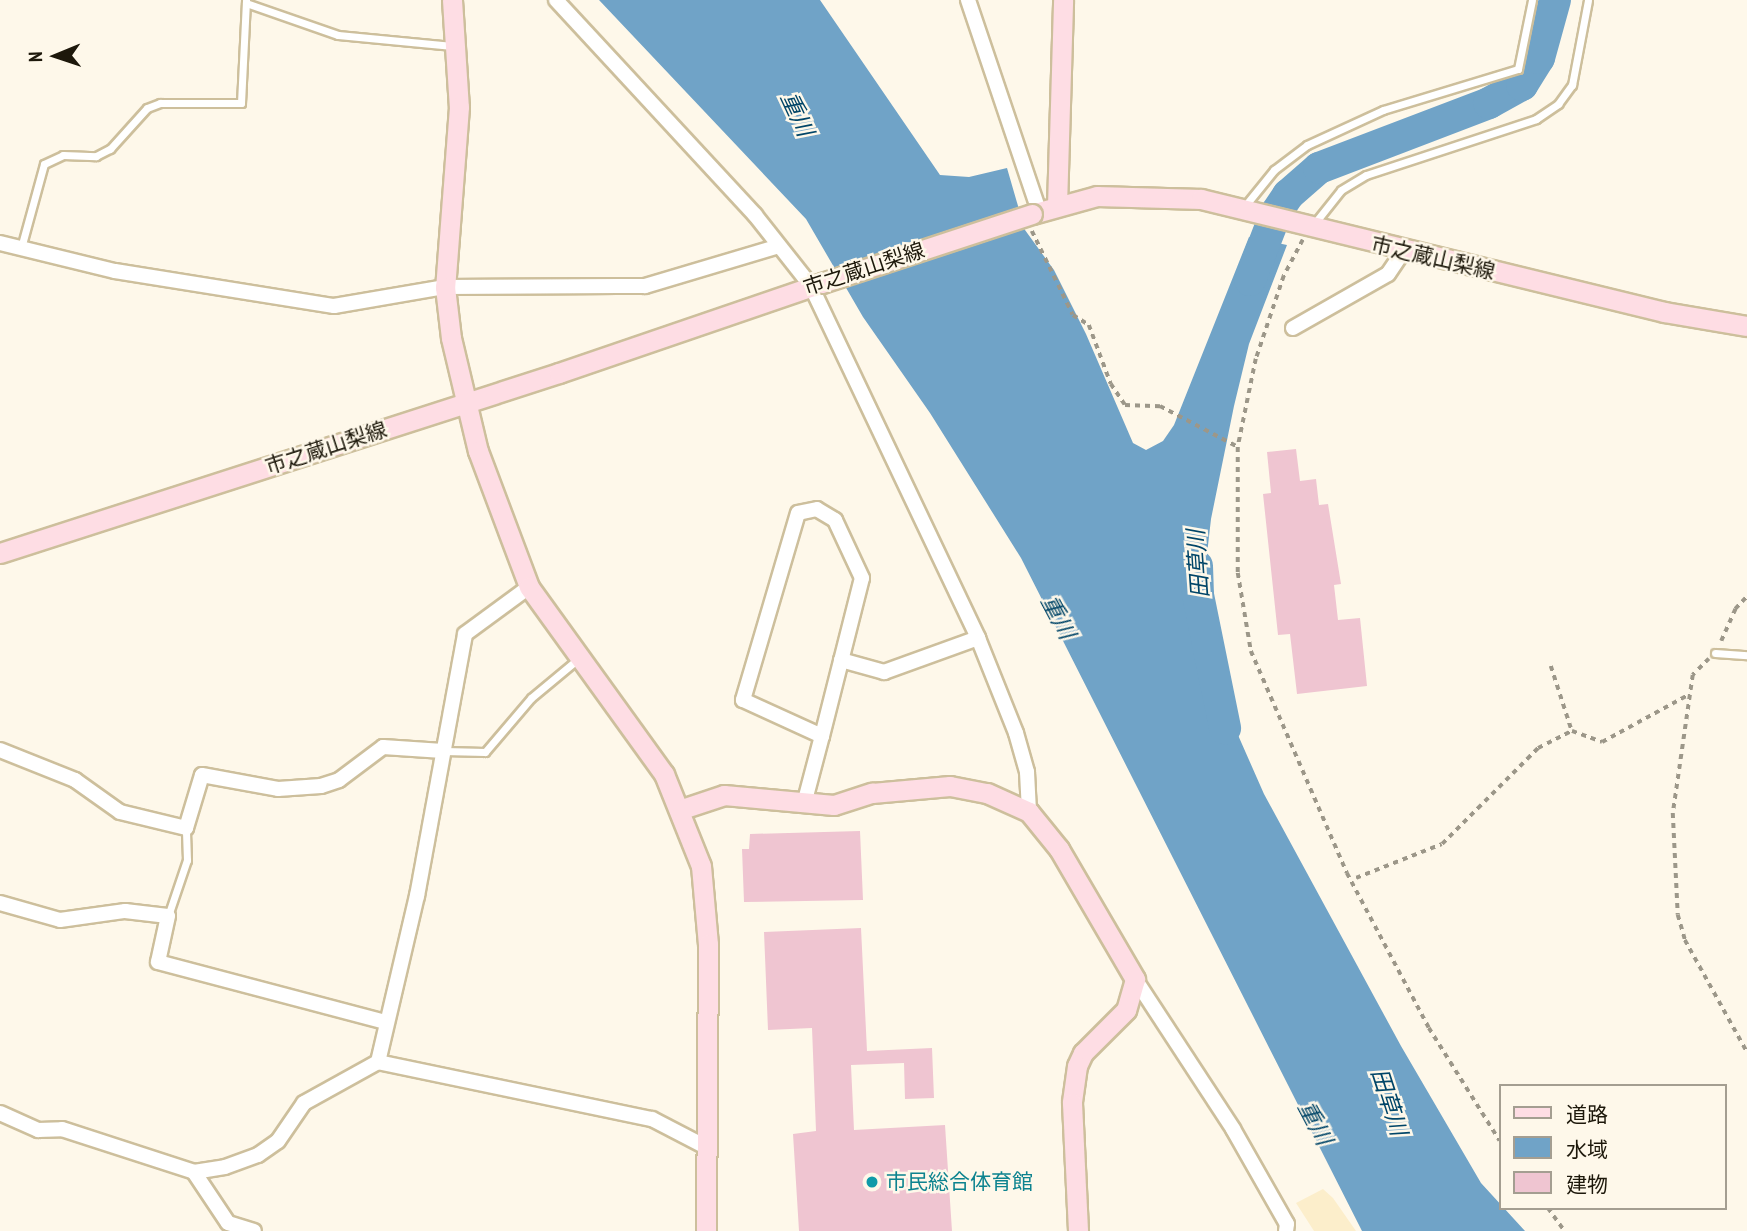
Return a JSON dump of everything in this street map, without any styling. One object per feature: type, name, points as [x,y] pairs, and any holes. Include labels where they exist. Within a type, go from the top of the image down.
[{"type":"street","points":[[452,0],[459,107],[445,287],[478,451],[528,587],[647,748],[682,809],[701,866],[706,901],[706,1231]]},
{"type":"street","points":[[556,0],[755,215],[776,247],[816,284],[978,638],[1020,746],[1027,772],[1029,812]]},
{"type":"street","points":[[968,0],[1040,215]]},
{"type":"street","points":[[1040,215],[1063,0]]},
{"type":"street","name":"市之蔵山梨線","points":[[0,553],[466,402],[816,284],[1097,196],[1156,195],[1201,199],[1403,252],[1664,312],[1747,326]]},
{"type":"street","points":[[0,243],[115,271],[334,306],[445,287],[645,286],[776,247]]},
{"type":"street","points":[[1293,328],[1388,274],[1403,252]]},
{"type":"street","points":[[804,804],[822,736],[862,578],[835,520],[817,509],[798,513],[743,700],[822,736]]},
{"type":"street","points":[[378,1062],[385,1022],[402,968],[465,634],[528,587]]},
{"type":"street","points":[[841,660],[884,672],[978,638]]},
{"type":"street","points":[[0,750],[75,780],[120,812],[186,828],[202,775],[278,789],[321,786],[338,780],[383,747],[443,751]]},
{"type":"street","points":[[682,809],[724,795],[834,805],[916,786],[950,786],[987,793],[1029,812],[1059,849],[1135,979],[1174,1033],[1233,1129],[1287,1224],[1286,1231]]},
{"type":"street","points":[[0,903],[60,920],[125,911],[168,916],[158,962],[385,1022]]},
{"type":"street","points":[[1078,1231],[1072,1103],[1077,1066],[1083,1053],[1126,1010],[1135,979]]},
{"type":"street","points":[[0,1113],[38,1130],[62,1129],[194,1172],[225,1167],[258,1155],[278,1141],[303,1103],[378,1062],[652,1119],[708,1148]]},
{"type":"street","points":[[194,1172],[228,1223],[254,1231]]},
{"type":"lane","points":[[1245,211],[1274,170],[1307,145],[1384,110],[1518,69],[1532,0]]},
{"type":"lane","points":[[1308,226],[1341,190],[1366,175],[1536,119],[1558,104],[1572,85],[1588,0]]},
{"type":"lane","points":[[21,248],[44,164],[63,155],[96,156],[110,149],[147,108],[160,103],[241,103],[246,1],[338,35],[457,46]]},
{"type":"lane","points":[[1715,653],[1747,654]]},
{"type":"lane","points":[[443,751],[485,752],[531,698],[579,659]]},
{"type":"lane","points":[[168,916],[187,860],[186,828]]},
{"type":"path","points":[[1040,215],[1073,315],[1089,325],[1111,384],[1125,405],[1160,406],[1236,446]]},
{"type":"path","points":[[1308,226],[1284,276],[1256,359],[1236,446],[1237,561],[1251,651],[1347,873],[1429,1028],[1498,1138]]},
{"type":"path","points":[[1747,596],[1735,609],[1715,653],[1693,675],[1673,813],[1678,915],[1685,940],[1747,1052]]},
{"type":"path","points":[[1551,666],[1572,731]]},
{"type":"path","points":[[1356,878],[1441,845],[1538,748],[1572,731],[1602,742],[1690,694]]},
{"type":"path","points":[[1549,1210],[1565,1231]]},
{"type":"shaded area","points":[[1323,1189],[1333,1198],[1356,1231],[1314,1231],[1296,1203]]},
{"type":"water","name":"重川","points":[[599,0],[820,0],[940,175],[969,177],[1007,168],[1025,230],[1054,270],[1086,334],[1133,443],[1146,450],[1163,441],[1174,425],[1249,237],[1287,245],[1249,344],[1234,406],[1211,519],[1197,642],[1264,794],[1401,1046],[1481,1183],[1498,1202],[1498,1210],[1506,1210],[1525,1231],[1362,1231],[1021,558],[930,413],[863,317],[806,219]]},
{"type":"building","points":[[1296,449],[1300,481],[1316,479],[1319,505],[1328,504],[1341,584],[1334,585],[1338,620],[1360,618],[1367,686],[1297,694],[1290,634],[1278,635],[1263,494],[1271,493],[1267,452]]},
{"type":"building","points":[[860,831],[863,900],[744,902],[742,849],[749,849],[750,834]]},
{"type":"building","points":[[861,928],[867,1051],[932,1048],[934,1098],[905,1099],[904,1063],[851,1065],[854,1130],[945,1125],[952,1231],[799,1231],[793,1134],[816,1131],[812,1028],[768,1030],[764,932]]},
{"type":"waterway","name":"田草川","points":[[1250,280],[1276,213],[1288,195],[1319,168],[1489,103],[1522,85],[1539,58],[1555,0]]},
{"type":"waterway","name":"田草川","points":[[1197,566],[1198,595],[1225,728]]},
{"type":"place","name":"市民総合体育館","points":[[872,1182]]}]
